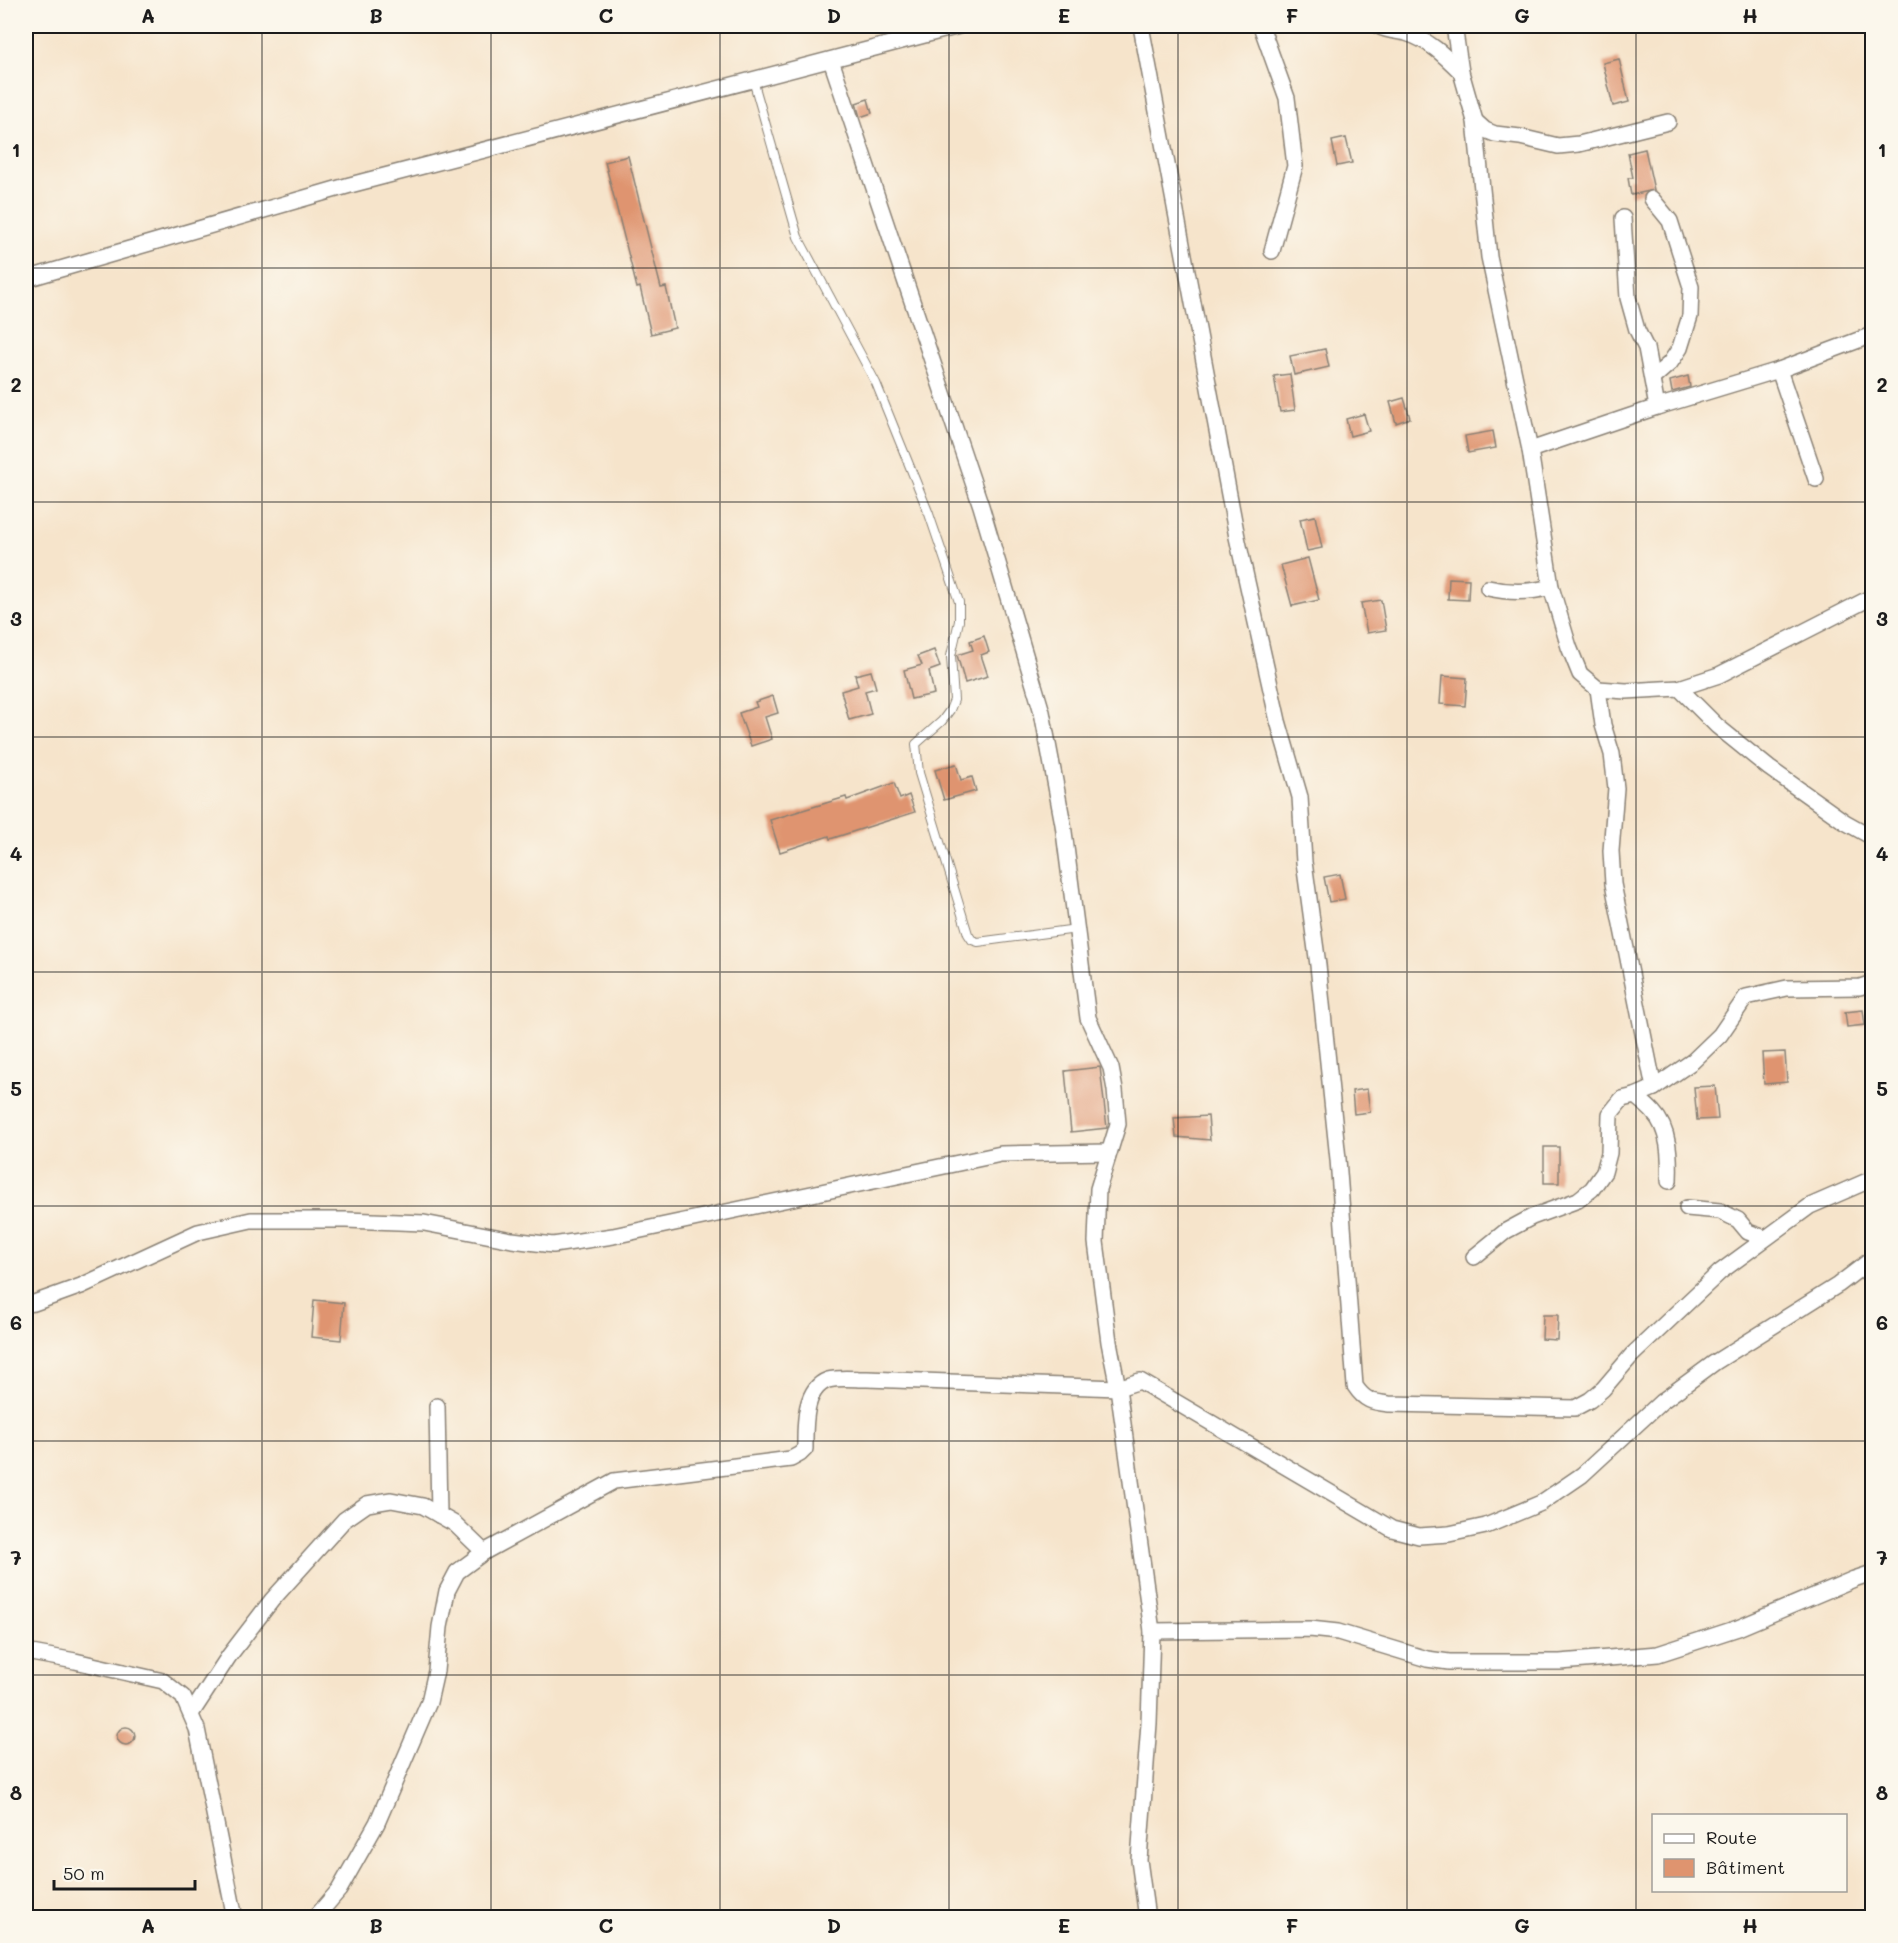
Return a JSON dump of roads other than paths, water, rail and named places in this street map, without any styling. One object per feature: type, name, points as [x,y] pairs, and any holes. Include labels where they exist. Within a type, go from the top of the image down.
[{"type":"street","points":[[26,279],[350,185],[959,26]]},
{"type":"street","points":[[1142,26],[1237,537],[1278,721],[1300,797],[1304,862],[1318,965],[1338,1159],[1355,1386],[1362,1396],[1374,1402],[1389,1404],[1575,1408],[1590,1400],[1632,1355],[1720,1272],[1810,1206],[1872,1179]]},
{"type":"street","points":[[1261,26],[1287,98],[1295,166],[1272,251]]},
{"type":"street","points":[[1378,26],[1423,39],[1442,53],[1461,72]]},
{"type":"street","points":[[1454,26],[1461,72],[1475,121],[1489,257],[1530,450],[1551,586],[1569,647],[1580,674],[1598,689],[1626,691],[1679,688],[1719,675],[1748,662],[1872,597]]},
{"type":"street","points":[[831,60],[981,506],[1042,712],[1063,824],[1088,1018],[1111,1068],[1115,1090],[1118,1124],[1098,1189],[1096,1242],[1152,1631],[1149,1723],[1139,1860],[1147,1917]]},
{"type":"street","points":[[1475,121],[1485,130],[1495,134],[1558,146],[1579,144],[1668,122]]},
{"type":"street","points":[[1652,199],[1670,221],[1691,287],[1690,316],[1680,348],[1670,363],[1653,378]]},
{"type":"street","points":[[1623,218],[1629,298],[1637,330],[1646,348],[1657,407]]},
{"type":"street","points":[[1530,450],[1657,407],[1779,370],[1872,335]]},
{"type":"street","points":[[1779,370],[1816,479]]},
{"type":"street","points":[[1488,588],[1508,593],[1538,590],[1551,586]]},
{"type":"street","points":[[1679,688],[1717,726],[1769,768],[1845,822],[1872,837]]},
{"type":"street","points":[[1598,689],[1603,725],[1612,754],[1616,788],[1611,851],[1613,884],[1654,1088]]},
{"type":"street","points":[[1474,1257],[1506,1232],[1532,1217],[1578,1200],[1592,1189],[1604,1173],[1609,1153],[1611,1114],[1622,1099],[1654,1088],[1693,1061],[1720,1035],[1746,997],[1787,988],[1860,987],[1872,983]]},
{"type":"street","points":[[1635,1096],[1654,1113],[1664,1129],[1670,1158],[1669,1181]]},
{"type":"street","points":[[26,1304],[81,1286],[198,1232],[251,1220],[424,1223],[512,1240],[553,1245],[613,1236],[1001,1154],[1109,1152]]},
{"type":"street","points":[[1688,1208],[1720,1211],[1738,1220],[1748,1232],[1765,1238]]},
{"type":"street","points":[[315,1917],[339,1890],[377,1823],[429,1702],[436,1671],[440,1627],[447,1591],[457,1572],[484,1552],[614,1481],[791,1459],[805,1449],[805,1428],[809,1403],[815,1389],[828,1380],[867,1379],[1118,1388],[1140,1381],[1392,1529],[1419,1536],[1449,1534],[1486,1526],[1541,1503],[1582,1475],[1661,1402],[1714,1363],[1838,1285],[1872,1259]]},
{"type":"street","points":[[437,1406],[439,1515]]},
{"type":"street","points":[[191,1714],[229,1656],[272,1600],[344,1520],[367,1504],[391,1500],[423,1506],[454,1524],[484,1552]]},
{"type":"street","points":[[1152,1631],[1310,1629],[1338,1632],[1427,1659],[1449,1662],[1560,1662],[1658,1653],[1737,1628],[1872,1573]]},
{"type":"street","points":[[26,1652],[163,1681],[183,1697],[197,1729],[235,1917]]},
{"type":"lane","points":[[753,80],[798,237],[876,383],[929,514],[959,602],[959,621],[951,656],[954,700],[942,721],[916,744],[920,773],[968,934],[972,940],[978,942],[1077,929]]}]
